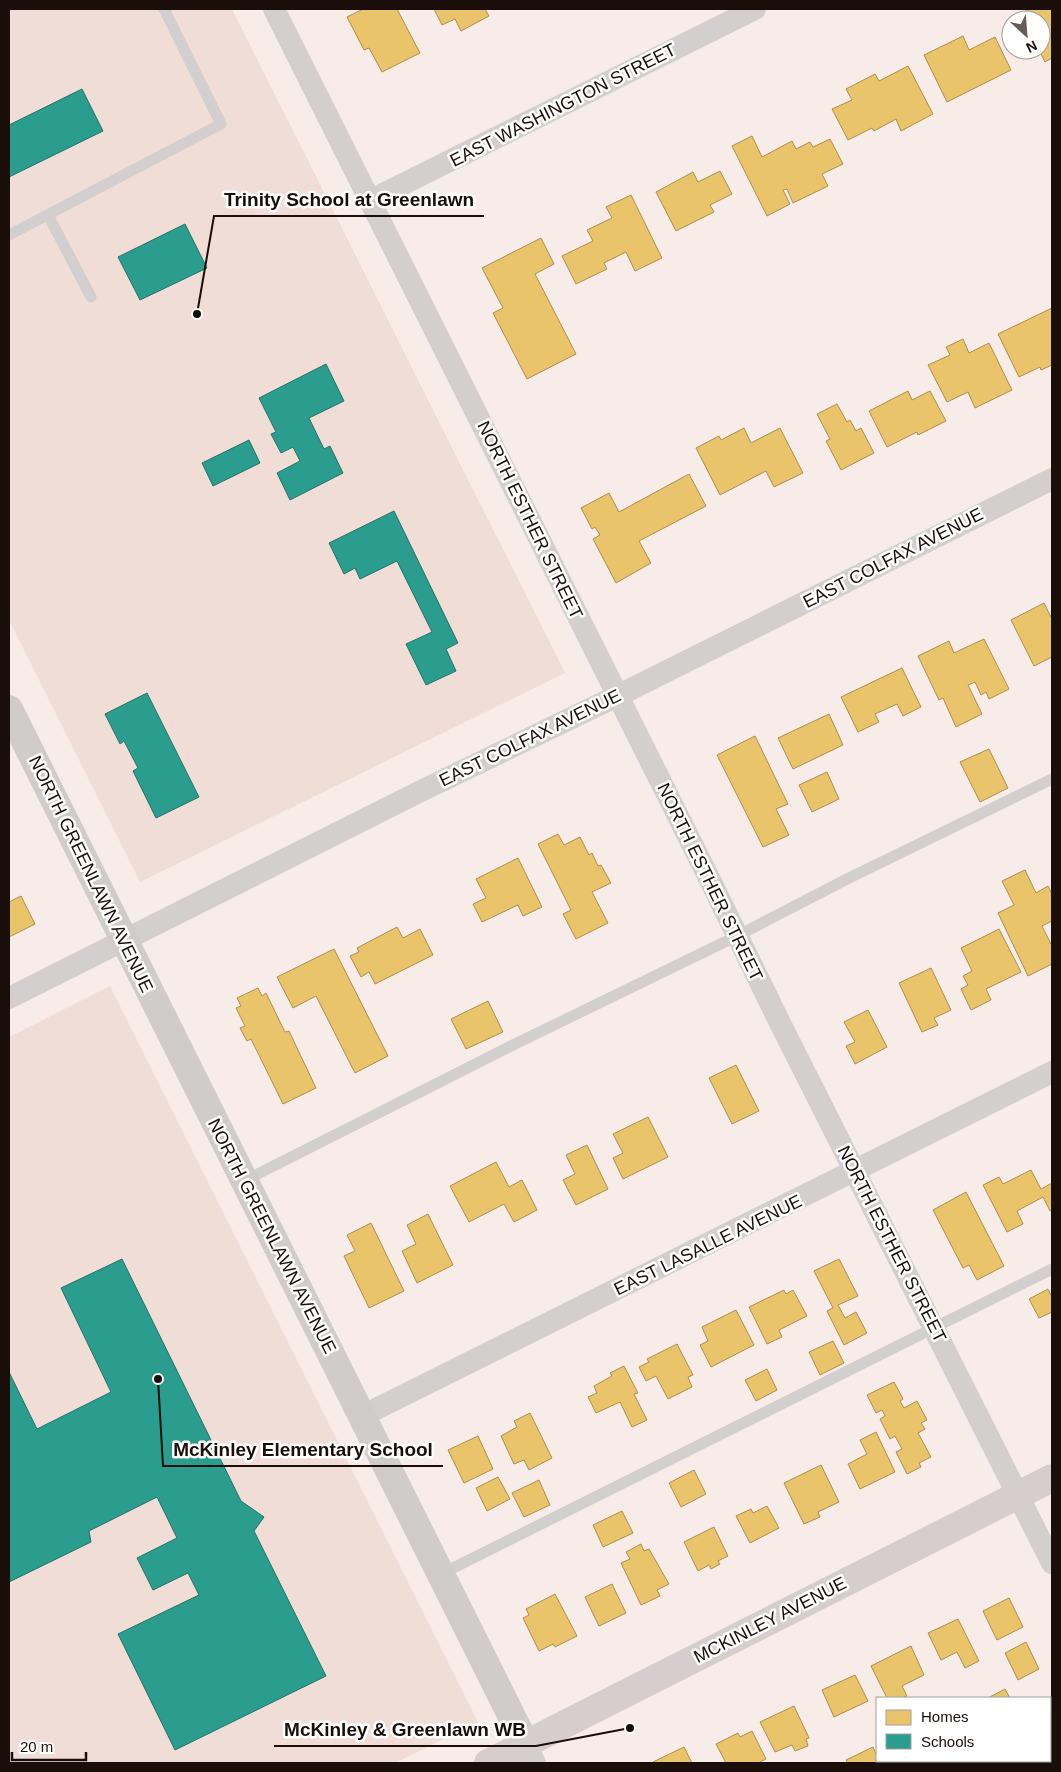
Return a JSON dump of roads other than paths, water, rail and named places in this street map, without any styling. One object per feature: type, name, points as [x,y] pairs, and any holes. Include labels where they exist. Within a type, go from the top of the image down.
[{"type":"main road","name":"MCKINLEY AVENUE","points":[[488,1763],[530,1754],[1018,1494],[1052,1478]]},
{"type":"street","name":"NORTH ESTHER STREET","points":[[274,9],[1052,1563]]},
{"type":"street","name":"EAST WASHINGTON STREET","points":[[371,200],[755,9]]},
{"type":"street","name":"EAST COLFAX AVENUE","points":[[9,998],[421,791],[617,696],[1052,479]]},
{"type":"street","name":"NORTH GREENLAWN AVENUE","points":[[9,709],[530,1754]]},
{"type":"street","name":"EAST LASALLE AVENUE","points":[[362,1416],[1052,1072]]},
{"type":"lane","points":[[9,235],[221,124],[164,9]]},
{"type":"lane","points":[[48,215],[91,296]]},
{"type":"lane","points":[[243,1181],[513,1045],[737,936],[849,878],[1052,779]]},
{"type":"lane","points":[[440,1574],[1052,1269]]},
{"type":"place","name":"Trinity School at Greenlawn","points":[[197,314]]},
{"type":"place","name":"McKinley Elementary School","points":[[158,1379]]},
{"type":"place","name":"McKinley & Greenlawn WB","points":[[630,1728]]}]
